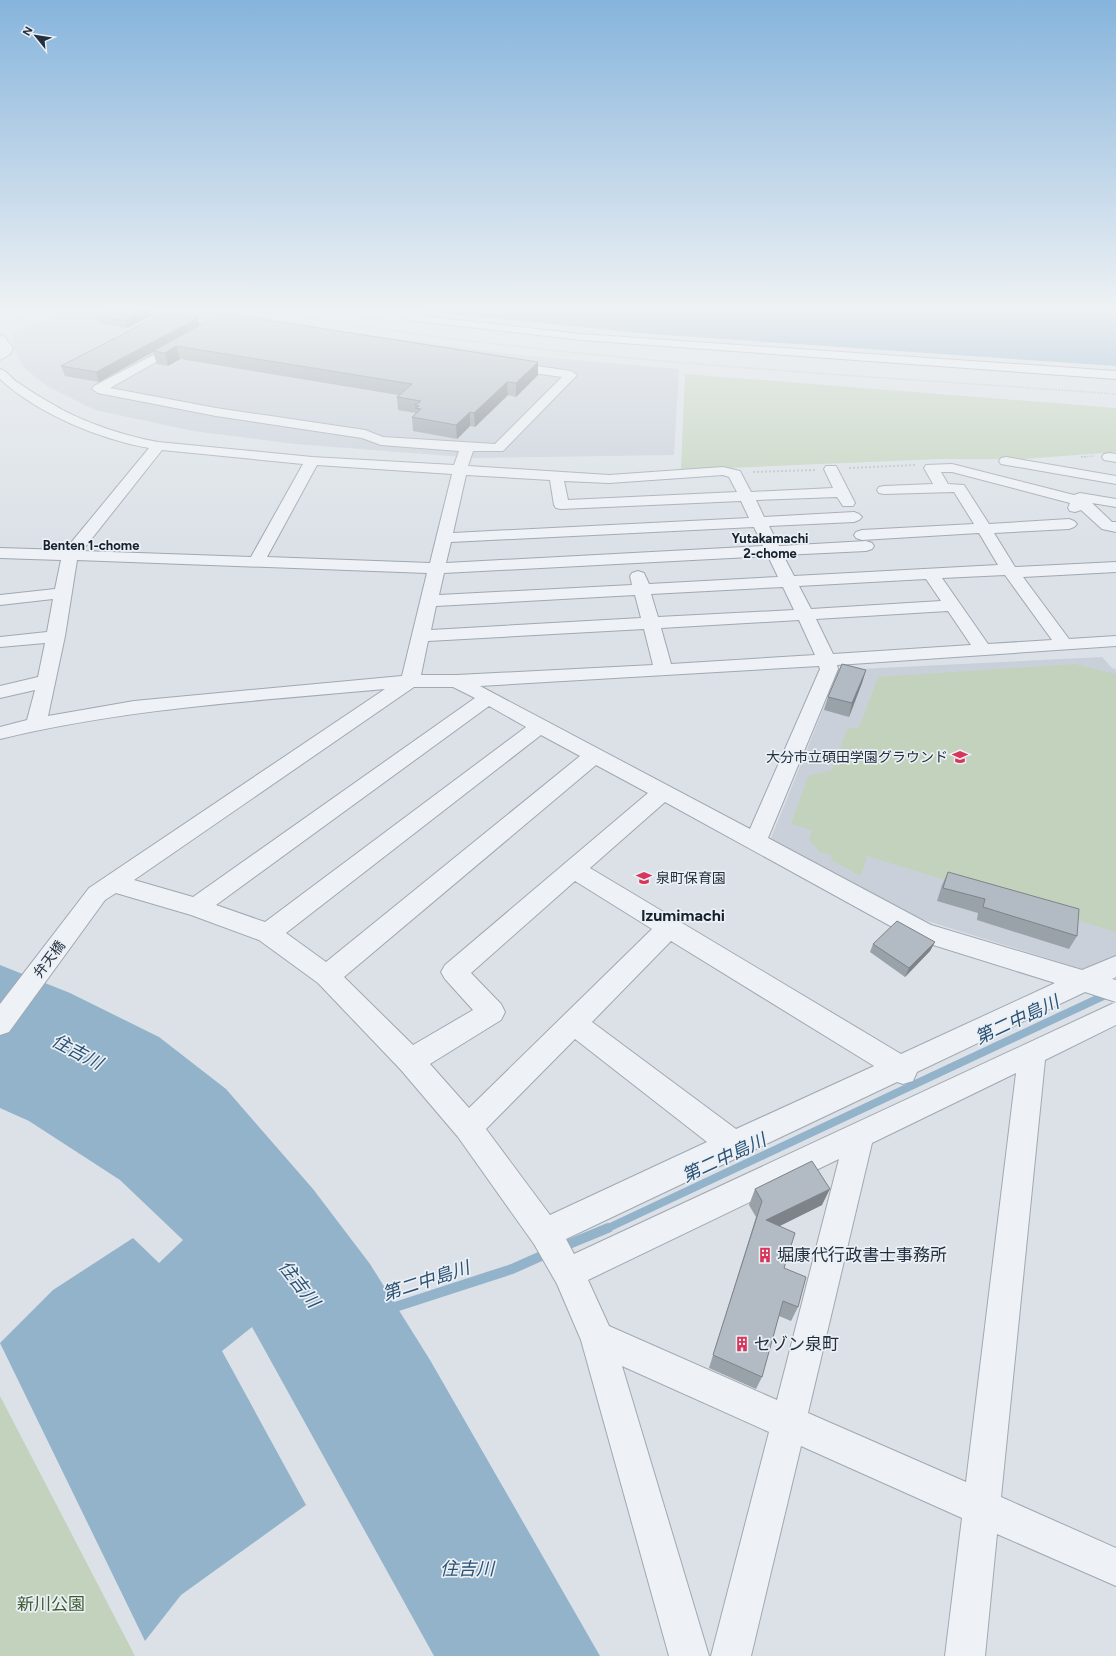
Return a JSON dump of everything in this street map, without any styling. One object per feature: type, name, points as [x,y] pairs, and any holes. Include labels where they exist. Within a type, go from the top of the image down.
[{"type":"street","points":[[17,387],[51,409],[101,431],[132,441],[158,446],[312,461],[610,479],[723,471],[735,474],[805,614],[827,660],[829,669],[755,842]]},
{"type":"street","points":[[101,387],[98,389],[216,412],[365,434],[380,441],[498,448],[559,387]]},
{"type":"street","points":[[36,724],[47,681],[70,555],[158,446]]},
{"type":"street","points":[[410,681],[460,469],[467,447]]},
{"type":"street","points":[[256,562],[312,461]]},
{"type":"street","points":[[1006,461],[1116,480]]},
{"type":"street","points":[[943,488],[931,468],[952,468],[1078,501],[1083,503],[1107,526],[1116,528]]},
{"type":"street","points":[[831,469],[871,556]]},
{"type":"street","points":[[556,475],[561,505],[842,492]]},
{"type":"street","points":[[610,479],[664,670]]},
{"type":"street","points":[[884,490],[959,488],[1010,571],[1064,644]]},
{"type":"street","points":[[429,601],[788,581],[871,556],[984,529],[1066,530],[1080,497],[1116,503]]},
{"type":"street","points":[[444,538],[625,530],[854,517]]},
{"type":"street","points":[[0,553],[437,568],[773,551],[871,556],[930,573],[1002,570],[1020,572],[1110,567],[1116,583]]},
{"type":"street","points":[[930,573],[983,649]]},
{"type":"street","points":[[0,600],[64,593]]},
{"type":"street","points":[[421,636],[952,606]]},
{"type":"street","points":[[0,642],[56,636]]},
{"type":"street","points":[[0,733],[36,724],[134,707],[410,681],[457,681],[664,670],[1116,641]]},
{"type":"street","points":[[0,692],[47,681]]},
{"type":"street","name":"弁天橋","points":[[0,1024],[105,889],[410,681]]},
{"type":"street","points":[[457,681],[923,932],[1099,986]]},
{"type":"street","points":[[196,907],[488,698]]},
{"type":"street","points":[[268,933],[540,726]]},
{"type":"street","points":[[328,976],[594,755]]},
{"type":"street","points":[[411,1061],[492,1012],[454,972],[663,792]]},
{"type":"street","points":[[573,870],[901,1070]]},
{"type":"street","points":[[105,889],[196,907],[268,933],[328,976],[411,1061],[468,1128],[545,1233],[568,1273],[597,1338],[689,1656]]},
{"type":"street","points":[[468,1128],[669,928]]},
{"type":"street","points":[[545,1233],[732,1144],[1099,986],[1116,966]]},
{"type":"street","points":[[568,1273],[1116,1013]]},
{"type":"street","points":[[574,1023],[732,1144]]},
{"type":"street","points":[[966,1656],[1032,1054]]},
{"type":"street","points":[[731,1656],[859,1136]]},
{"type":"street","points":[[597,1338],[1116,1566]]},
{"type":"shaded area","points":[[50,387],[678,387],[674,455],[476,458],[295,444],[193,431],[95,410]]},
{"type":"shaded area","name":"大分市立碩田学園グラウンド","points":[[1102,657],[1112,668],[1116,669],[1116,957],[1088,971],[924,920],[769,843],[839,670]]},
{"type":"green space","points":[[684,387],[853,387],[1116,408],[1116,452],[1024,459],[940,459],[681,470]]},
{"type":"green space","name":"大分市立碩田学園グラウンド","points":[[1075,664],[1116,674],[1116,932],[867,856],[861,876],[831,860],[832,855],[820,852],[809,840],[812,830],[791,824],[808,776],[832,770],[847,729],[859,727],[878,677]]},
{"type":"green space","name":"新川公園","points":[[0,1396],[135,1656],[0,1656]]},
{"type":"water","name":"住吉川","points":[[0,965],[70,993],[159,1037],[226,1089],[313,1189],[370,1264],[430,1360],[600,1656],[434,1656],[252,1327],[222,1351],[306,1505],[181,1595],[145,1641],[0,1343],[53,1290],[133,1238],[159,1263],[183,1240],[120,1180],[29,1121],[0,1108]]},
{"type":"building","points":[[408,387],[501,387],[474,413],[470,412],[456,425],[412,417],[421,409],[415,408],[419,406],[415,405],[421,401],[397,397]]},
{"type":"building","points":[[842,664],[866,670],[852,703],[828,697]]},
{"type":"building","points":[[948,872],[1079,909],[1077,936],[983,907],[985,899],[943,888]]},
{"type":"building","points":[[897,921],[935,942],[909,968],[873,944]]},
{"type":"building","points":[[812,1161],[830,1189],[766,1220],[795,1233],[784,1268],[806,1277],[798,1307],[783,1301],[762,1377],[713,1355],[762,1201],[755,1189]]},
{"type":"waterway","name":"第二中島川","points":[[606,1229],[1116,990]]},
{"type":"waterway","name":"第二中島川","points":[[562,1247],[608,1228]]},
{"type":"waterway","name":"第二中島川","points":[[389,1309],[512,1269],[548,1253]]},
{"type":"place","name":"大分市立碩田学園グラウンド","points":[[960,757]]},
{"type":"place","name":"泉町保育園","points":[[644,878]]},
{"type":"place","name":"堀康代行政書士事務所","points":[[765,1255]]},
{"type":"place","name":"セゾン泉町","points":[[742,1344]]},
{"type":"district","name":"Benten 1-chome","points":[[91,545]]},
{"type":"district","name":"Yutakamachi 2-chome","points":[[770,546]]},
{"type":"district","name":"Izumimachi","points":[[683,915]]}]
